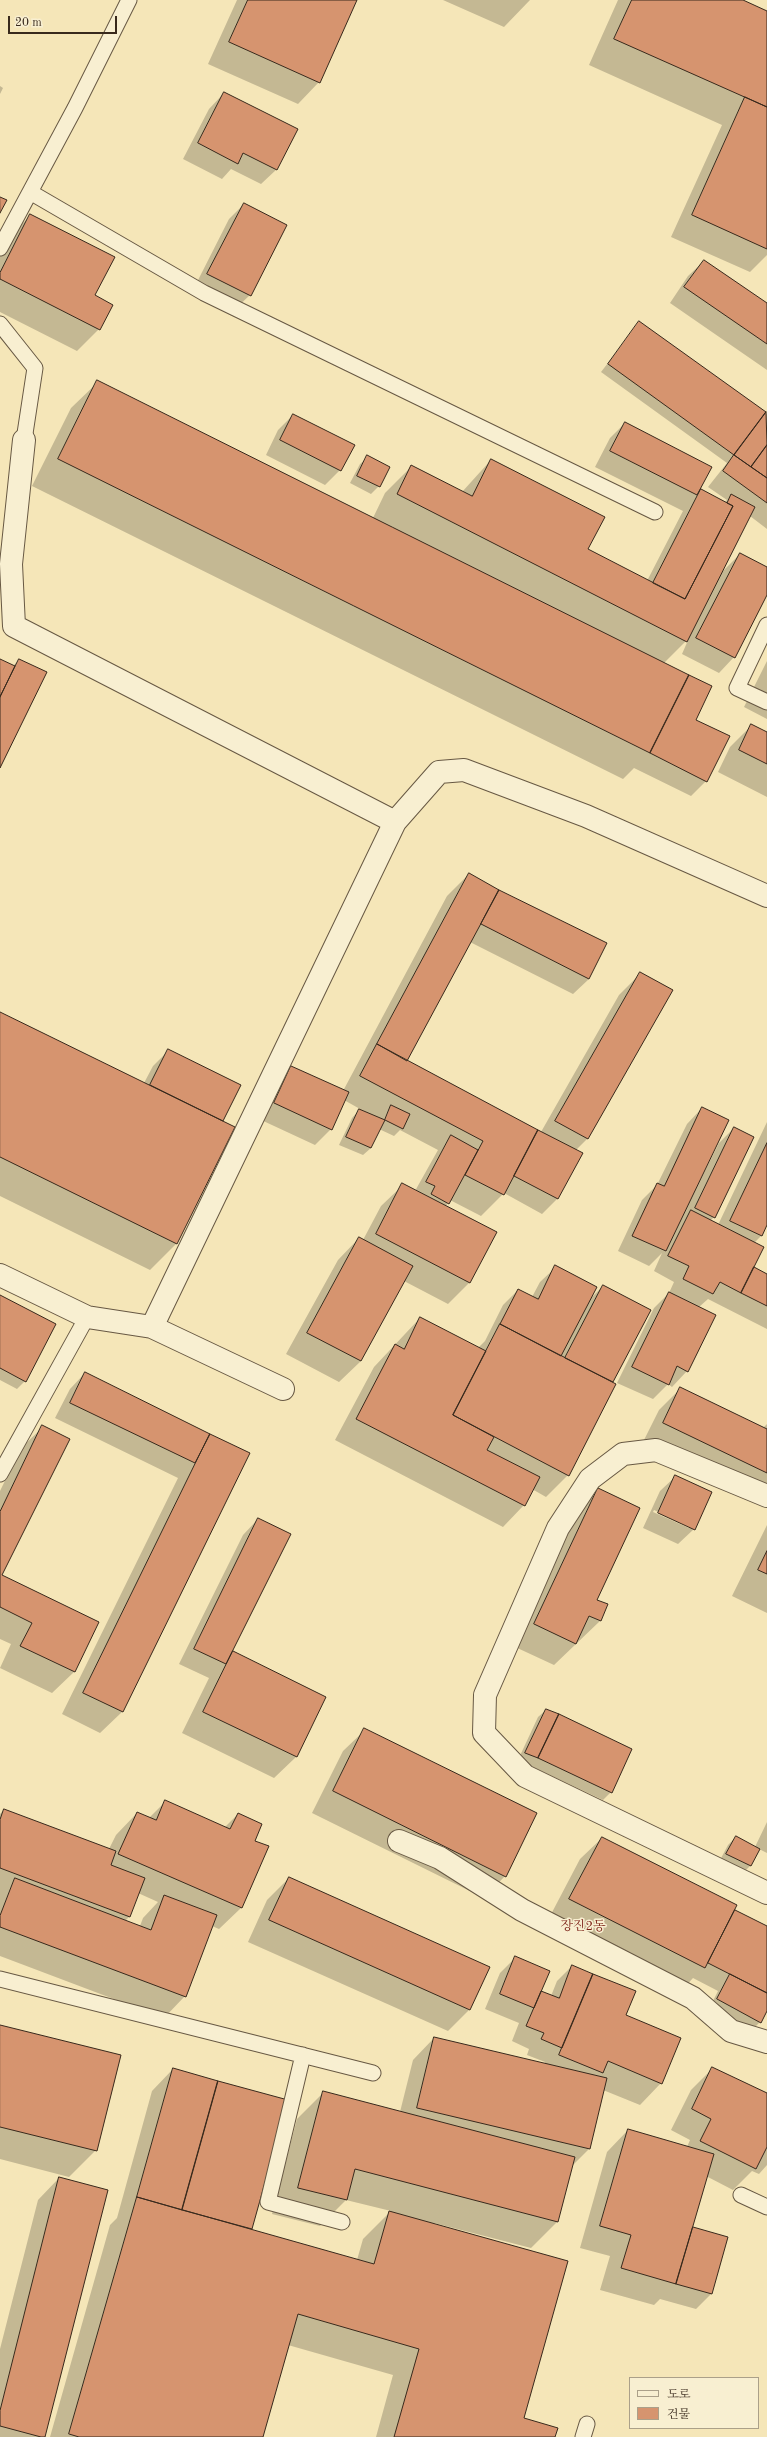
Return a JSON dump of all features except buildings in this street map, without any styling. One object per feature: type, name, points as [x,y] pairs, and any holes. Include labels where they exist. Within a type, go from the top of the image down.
[{"type":"street","points":[[24,440],[11,564],[14,626],[395,822]]},
{"type":"street","points":[[152,1327],[395,822],[439,772],[464,770],[586,816],[767,896]]},
{"type":"street","points":[[0,1275],[87,1318],[152,1327],[283,1389]]},
{"type":"street","points":[[767,1496],[656,1450],[623,1454],[590,1478],[558,1528],[485,1695],[484,1733],[525,1776],[767,1893]]},
{"type":"street","points":[[399,1841],[440,1858],[522,1910],[694,1998],[731,2031],[767,2042]]},
{"type":"lane","points":[[0,248],[129,0]]},
{"type":"lane","points":[[30,192],[204,293],[655,512]]},
{"type":"lane","points":[[0,324],[36,368],[24,440]]},
{"type":"lane","points":[[767,624],[737,688],[767,702]]},
{"type":"lane","points":[[0,1474],[87,1318]]},
{"type":"lane","points":[[0,1979],[373,2073]]},
{"type":"lane","points":[[303,2055],[268,2202],[342,2222]]},
{"type":"lane","points":[[741,2195],[767,2208]]},
{"type":"district","name":"장진2동","points":[[583,1927]]}]
